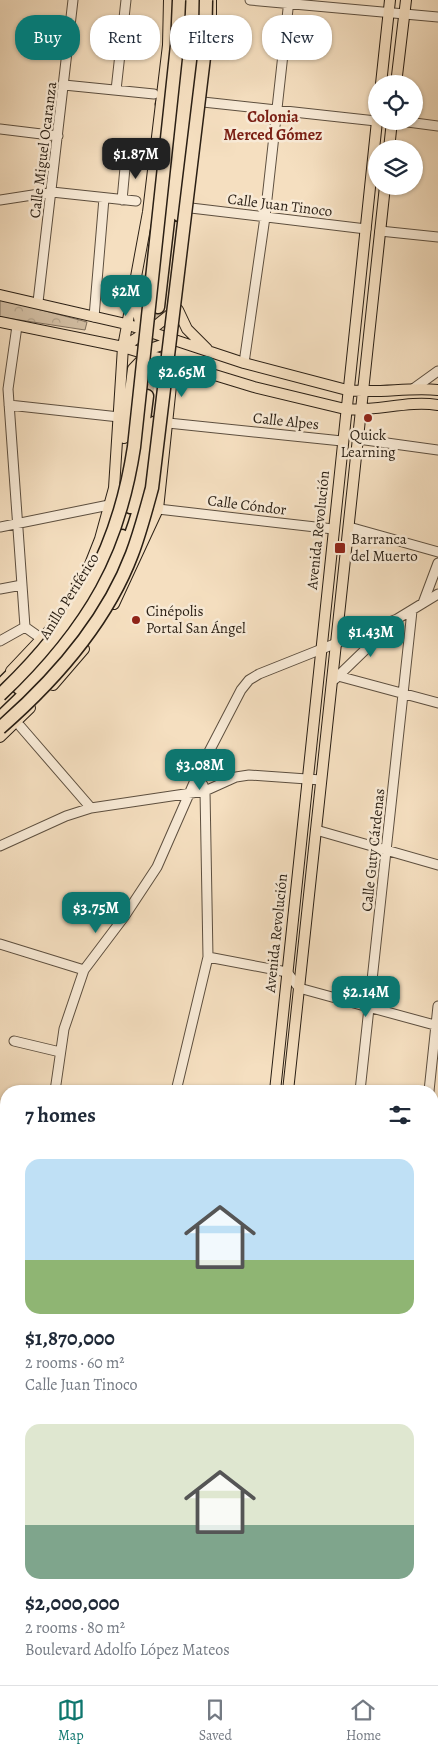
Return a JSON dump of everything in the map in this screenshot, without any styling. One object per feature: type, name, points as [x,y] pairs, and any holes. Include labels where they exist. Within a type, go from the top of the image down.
[{"type":"highway","points":[[0,684],[69,618],[99,569],[123,507],[129,481],[177,45],[179,0]]},
{"type":"highway","points":[[170,310],[190,15],[188,0]]},
{"type":"highway","points":[[170,310],[197,49],[199,0]]},
{"type":"highway","points":[[0,728],[64,666],[89,633],[117,588],[132,554],[152,488],[204,58],[206,0]]},
{"type":"highway","points":[[158,99],[184,82]]},
{"type":"highway","name":"Anillo Periférico","points":[[0,706],[51,655],[126,550],[145,486],[152,397]]},
{"type":"highway","points":[[85,580],[112,571],[117,599]]},
{"type":"highway","name":"Anillo Periférico","points":[[0,718],[58,661],[84,628],[112,571]]},
{"type":"highway","points":[[0,695],[43,644]]},
{"type":"main road","points":[[114,488],[123,347],[143,244],[158,99],[168,45],[169,0]]},
{"type":"main road","points":[[0,737],[68,670],[94,636],[117,599],[158,509],[175,341],[170,310],[191,208],[212,12],[211,0]]},
{"type":"main road","points":[[382,75],[390,0]]},
{"type":"main road","points":[[397,75],[406,0]]},
{"type":"main road","name":"Avenida Revolución","points":[[276,1085],[306,779],[376,130]]},
{"type":"main road","name":"Avenida Revolución","points":[[289,1085],[321,780],[334,679],[335,645],[384,195]]},
{"type":"main road","points":[[143,244],[144,262],[138,313],[150,352]]},
{"type":"main road","points":[[0,295],[38,302],[126,324],[244,363],[348,390],[362,392],[413,389],[438,390]]},
{"type":"main road","points":[[138,313],[170,310]]},
{"type":"main road","points":[[123,347],[170,310]]},
{"type":"main road","points":[[170,310],[212,352]]},
{"type":"main road","points":[[0,322],[150,352],[173,363],[346,409],[360,411],[412,404],[438,405]]},
{"type":"main road","points":[[43,644],[85,580],[110,505],[121,466],[133,369],[150,352],[175,341]]},
{"type":"main road","points":[[133,369],[164,373],[170,386]]},
{"type":"street","name":"Calle Miguel Ocaranza","points":[[38,302],[73,0]]},
{"type":"street","points":[[116,90],[126,0]]},
{"type":"street","points":[[250,0],[289,2],[438,17]]},
{"type":"street","points":[[244,363],[265,217],[289,2]]},
{"type":"street","points":[[64,86],[116,90],[158,99]]},
{"type":"street","points":[[203,102],[368,120]]},
{"type":"street","points":[[423,124],[438,126]]},
{"type":"street","points":[[0,129],[58,136]]},
{"type":"street","points":[[122,200],[126,157]]},
{"type":"street","points":[[0,200],[52,192],[136,201]]},
{"type":"street","points":[[94,317],[104,198]]},
{"type":"street","name":"Calle Juan Tinoco","points":[[191,208],[366,229]]},
{"type":"street","points":[[380,231],[438,237]]},
{"type":"street","points":[[17,326],[4,389],[8,405],[25,627],[43,644]]},
{"type":"street","points":[[413,389],[438,371]]},
{"type":"street","points":[[8,405],[119,417]]},
{"type":"street","name":"Calle Alpes","points":[[168,422],[342,440]]},
{"type":"street","points":[[358,439],[438,450]]},
{"type":"street","points":[[0,527],[110,505]]},
{"type":"street","name":"Calle Cóndor","points":[[158,509],[333,529]]},
{"type":"street","points":[[349,527],[438,552]]},
{"type":"street","points":[[423,603],[438,563]]},
{"type":"street","points":[[0,589],[22,585]]},
{"type":"street","points":[[334,679],[397,619],[438,594]]},
{"type":"street","name":"Calle Guty Cárdenas","points":[[361,1085],[412,611]]},
{"type":"street","points":[[56,1085],[64,1029],[84,970],[124,918],[157,867],[200,769],[241,690],[249,680],[259,674],[350,640],[387,621],[397,619]]},
{"type":"street","points":[[0,641],[25,627]]},
{"type":"street","points":[[350,640],[356,647],[358,655]]},
{"type":"street","points":[[334,679],[404,694],[438,704]]},
{"type":"street","points":[[20,726],[91,808]]},
{"type":"street","points":[[200,769],[205,780],[212,784],[220,785]]},
{"type":"street","points":[[0,846],[66,816],[91,808],[205,791],[236,777],[249,775],[321,780]]},
{"type":"street","points":[[177,1085],[208,957],[205,791],[200,783],[195,782]]},
{"type":"street","points":[[316,830],[438,865]]},
{"type":"street","points":[[0,944],[84,970]]},
{"type":"street","points":[[208,957],[287,972],[299,988],[437,1026]]},
{"type":"street","points":[[430,1085],[438,1006]]},
{"type":"street","points":[[14,1041],[60,1052]]},
{"type":"green space","points":[[0,299],[87,322],[85,330],[0,317]]},
{"type":"tunnel","points":[[147,396],[158,307]]},
{"type":"place","name":"Quick Learning","points":[[368,418]]},
{"type":"place","name":"Barranca del Muerto","points":[[340,548]]},
{"type":"place","name":"Cinépolis Portal San Ángel","points":[[136,620]]},
{"type":"district","name":"Colonia Merced Gómez","points":[[273,125]]}]
